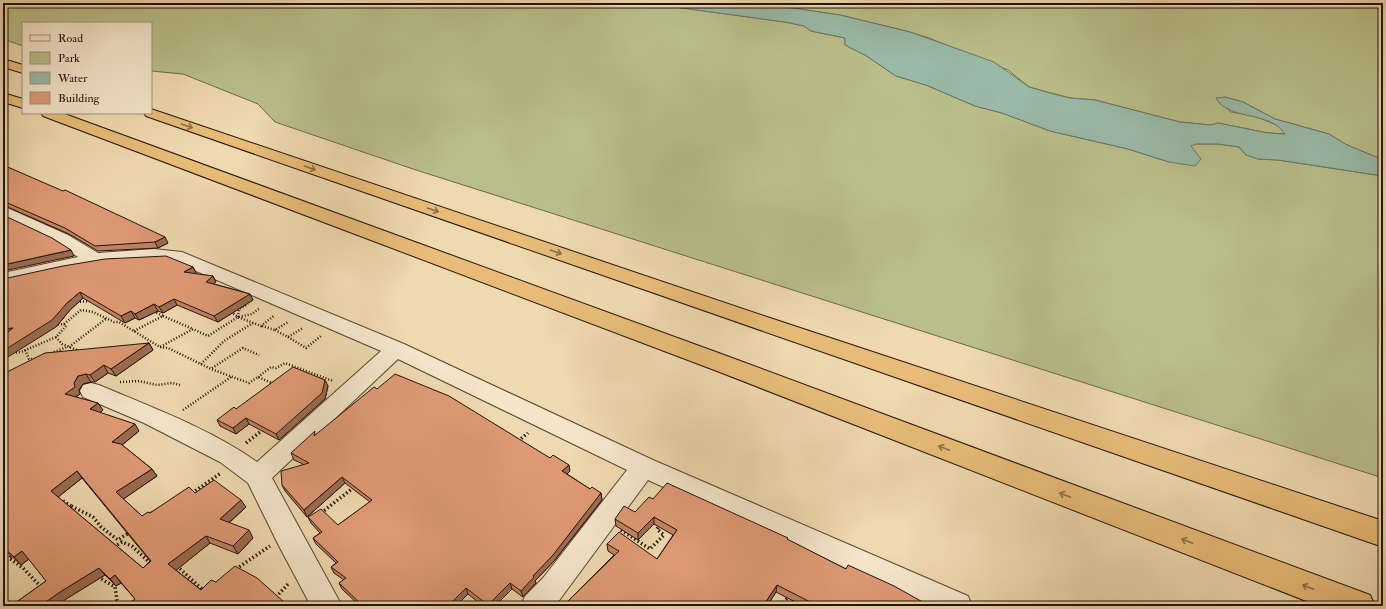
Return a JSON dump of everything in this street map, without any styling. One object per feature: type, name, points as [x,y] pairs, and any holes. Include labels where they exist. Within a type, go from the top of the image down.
[{"type":"highway","points":[[3,63],[22,70]]},
{"type":"highway","points":[[3,96],[22,104]]},
{"type":"highway","points":[[51,114],[718,363],[1358,606]]},
{"type":"highway","points":[[152,114],[1383,534]]},
{"type":"street","points":[[8,218],[62,239],[92,258]]},
{"type":"street","points":[[3,279],[92,258],[150,253],[176,256],[396,349],[644,467],[957,606]]},
{"type":"street","points":[[258,476],[396,349]]},
{"type":"street","points":[[91,391],[234,458],[258,476],[289,538],[327,606]]},
{"type":"street","points":[[536,606],[553,587],[644,467]]},
{"type":"path","points":[[77,297],[81,301]]},
{"type":"path","points":[[74,303],[81,301],[88,302],[94,299]]},
{"type":"path","points":[[150,309],[208,336],[238,317],[252,314],[305,311]]},
{"type":"path","points":[[50,326],[64,324],[81,310],[93,312],[114,322],[119,322],[160,347],[168,348],[211,369],[249,383],[271,367],[276,368],[285,363],[324,377],[351,390]]},
{"type":"path","points":[[228,310],[238,317],[274,330],[306,348],[305,311]]},
{"type":"path","points":[[261,326],[305,311]]},
{"type":"path","points":[[274,330],[305,311]]},
{"type":"path","points":[[288,337],[305,311]]},
{"type":"path","points":[[134,331],[163,316]]},
{"type":"path","points":[[48,356],[68,347],[107,318]]},
{"type":"path","points":[[200,364],[224,341],[253,322]]},
{"type":"path","points":[[9,353],[21,352],[56,337],[66,326],[64,324]]},
{"type":"path","points":[[160,347],[193,329]]},
{"type":"path","points":[[56,337],[57,340],[68,347],[80,352]]},
{"type":"path","points":[[211,369],[243,348],[259,355]]},
{"type":"path","points":[[25,350],[29,359],[43,360]]},
{"type":"path","points":[[162,423],[232,376]]},
{"type":"path","points":[[258,376],[276,385]]},
{"type":"path","points":[[114,382],[139,381],[157,386],[172,383],[180,385]]},
{"type":"path","points":[[512,447],[545,420]]},
{"type":"path","points":[[188,496],[234,458],[268,427],[264,424]]},
{"type":"path","points":[[320,513],[358,484]]},
{"type":"path","points":[[61,500],[92,517],[101,527],[118,540],[137,528]]},
{"type":"path","points":[[65,511],[71,506]]},
{"type":"path","points":[[605,519],[650,550],[664,535],[657,529],[661,524],[655,520]]},
{"type":"path","points":[[232,571],[264,549],[289,538]]},
{"type":"path","points":[[110,550],[122,542],[132,546],[150,564],[157,564]]},
{"type":"path","points":[[20,548],[9,558],[23,568],[44,590],[38,594]]},
{"type":"path","points":[[171,566],[178,566],[204,591]]},
{"type":"path","points":[[273,600],[306,566]]},
{"type":"path","points":[[96,575],[115,587],[117,600],[121,606]]},
{"type":"path","points":[[199,595],[209,588]]},
{"type":"path","points":[[781,606],[791,594]]},
{"type":"green space","points":[[3,3],[646,3],[785,22],[804,26],[811,31],[845,38],[845,45],[865,55],[896,76],[926,85],[975,106],[1002,113],[1050,131],[1128,149],[1169,162],[1190,146],[1196,144],[1218,144],[1239,147],[1246,155],[1258,159],[1278,160],[1383,176],[1383,478],[413,169],[275,122],[258,104],[183,74],[152,71],[152,22],[22,22],[22,46],[3,39]]},
{"type":"green space","points":[[758,3],[1383,3],[1383,160],[1345,144],[1329,134],[1275,119],[1243,102],[1225,97],[1216,99],[1231,112],[1255,116],[1279,126],[1285,134],[1268,133],[1218,123],[1211,125],[1180,122],[1095,100],[1070,98],[1029,87],[1008,70],[929,38],[910,32],[840,15]]},
{"type":"water","points":[[646,3],[758,3],[840,15],[910,32],[994,62],[1029,87],[1050,93],[1070,98],[1095,100],[1180,122],[1211,125],[1218,123],[1268,133],[1285,134],[1269,121],[1230,110],[1222,105],[1216,98],[1225,97],[1243,102],[1275,119],[1329,134],[1345,144],[1383,160],[1383,176],[1278,160],[1258,159],[1246,155],[1239,147],[1218,144],[1196,144],[1191,146],[1201,159],[1195,166],[1169,162],[1128,149],[1050,131],[1002,113],[975,106],[926,85],[896,76],[865,55],[845,45],[845,38],[811,31],[804,26],[785,22]]},
{"type":"building","points":[[3,165],[63,191],[65,190],[165,237],[155,242],[95,246],[65,228],[3,201]]},
{"type":"building","points":[[3,215],[52,238],[71,250],[3,265]]},
{"type":"building","points":[[166,256],[193,267],[184,272],[213,276],[206,282],[250,294],[214,316],[174,299],[159,307],[154,304],[135,314],[131,311],[121,316],[80,292],[67,303],[52,320],[3,351],[3,336],[13,328],[3,329],[3,279],[63,266],[105,259]]},
{"type":"building","points":[[149,343],[111,369],[104,365],[90,375],[86,374],[78,376],[74,383],[75,387],[65,394],[98,403],[90,409],[135,424],[112,442],[121,444],[152,469],[116,492],[142,516],[148,512],[150,513],[189,487],[195,493],[214,480],[241,500],[220,519],[249,530],[233,546],[206,536],[168,564],[201,590],[211,580],[216,582],[235,566],[257,578],[284,602],[281,606],[125,606],[135,599],[115,575],[110,579],[99,568],[40,606],[11,606],[46,581],[22,551],[14,557],[3,547],[3,374],[45,353]],"holes":[[[77,471],[151,561],[143,568],[51,491]]]},
{"type":"building","points":[[293,367],[325,380],[322,393],[276,434],[246,418],[233,428],[217,420],[234,407],[236,409]]},
{"type":"building","points":[[395,374],[449,396],[550,458],[553,455],[569,465],[562,471],[590,489],[592,487],[601,493],[553,555],[521,591],[510,583],[488,605],[466,588],[448,606],[363,606],[339,583],[346,578],[331,567],[338,562],[313,538],[322,532],[308,517],[321,509],[338,525],[372,500],[342,477],[304,510],[282,485],[281,471],[309,463],[291,453],[315,431],[314,436],[374,387],[377,389]]},
{"type":"building","points":[[667,483],[788,538],[787,539],[846,569],[848,565],[894,586],[928,605],[818,606],[777,585],[763,606],[563,606],[619,551],[607,544],[619,532],[657,559],[677,530],[654,517],[638,533],[615,519],[624,506],[635,512],[649,497],[653,499]]}]
